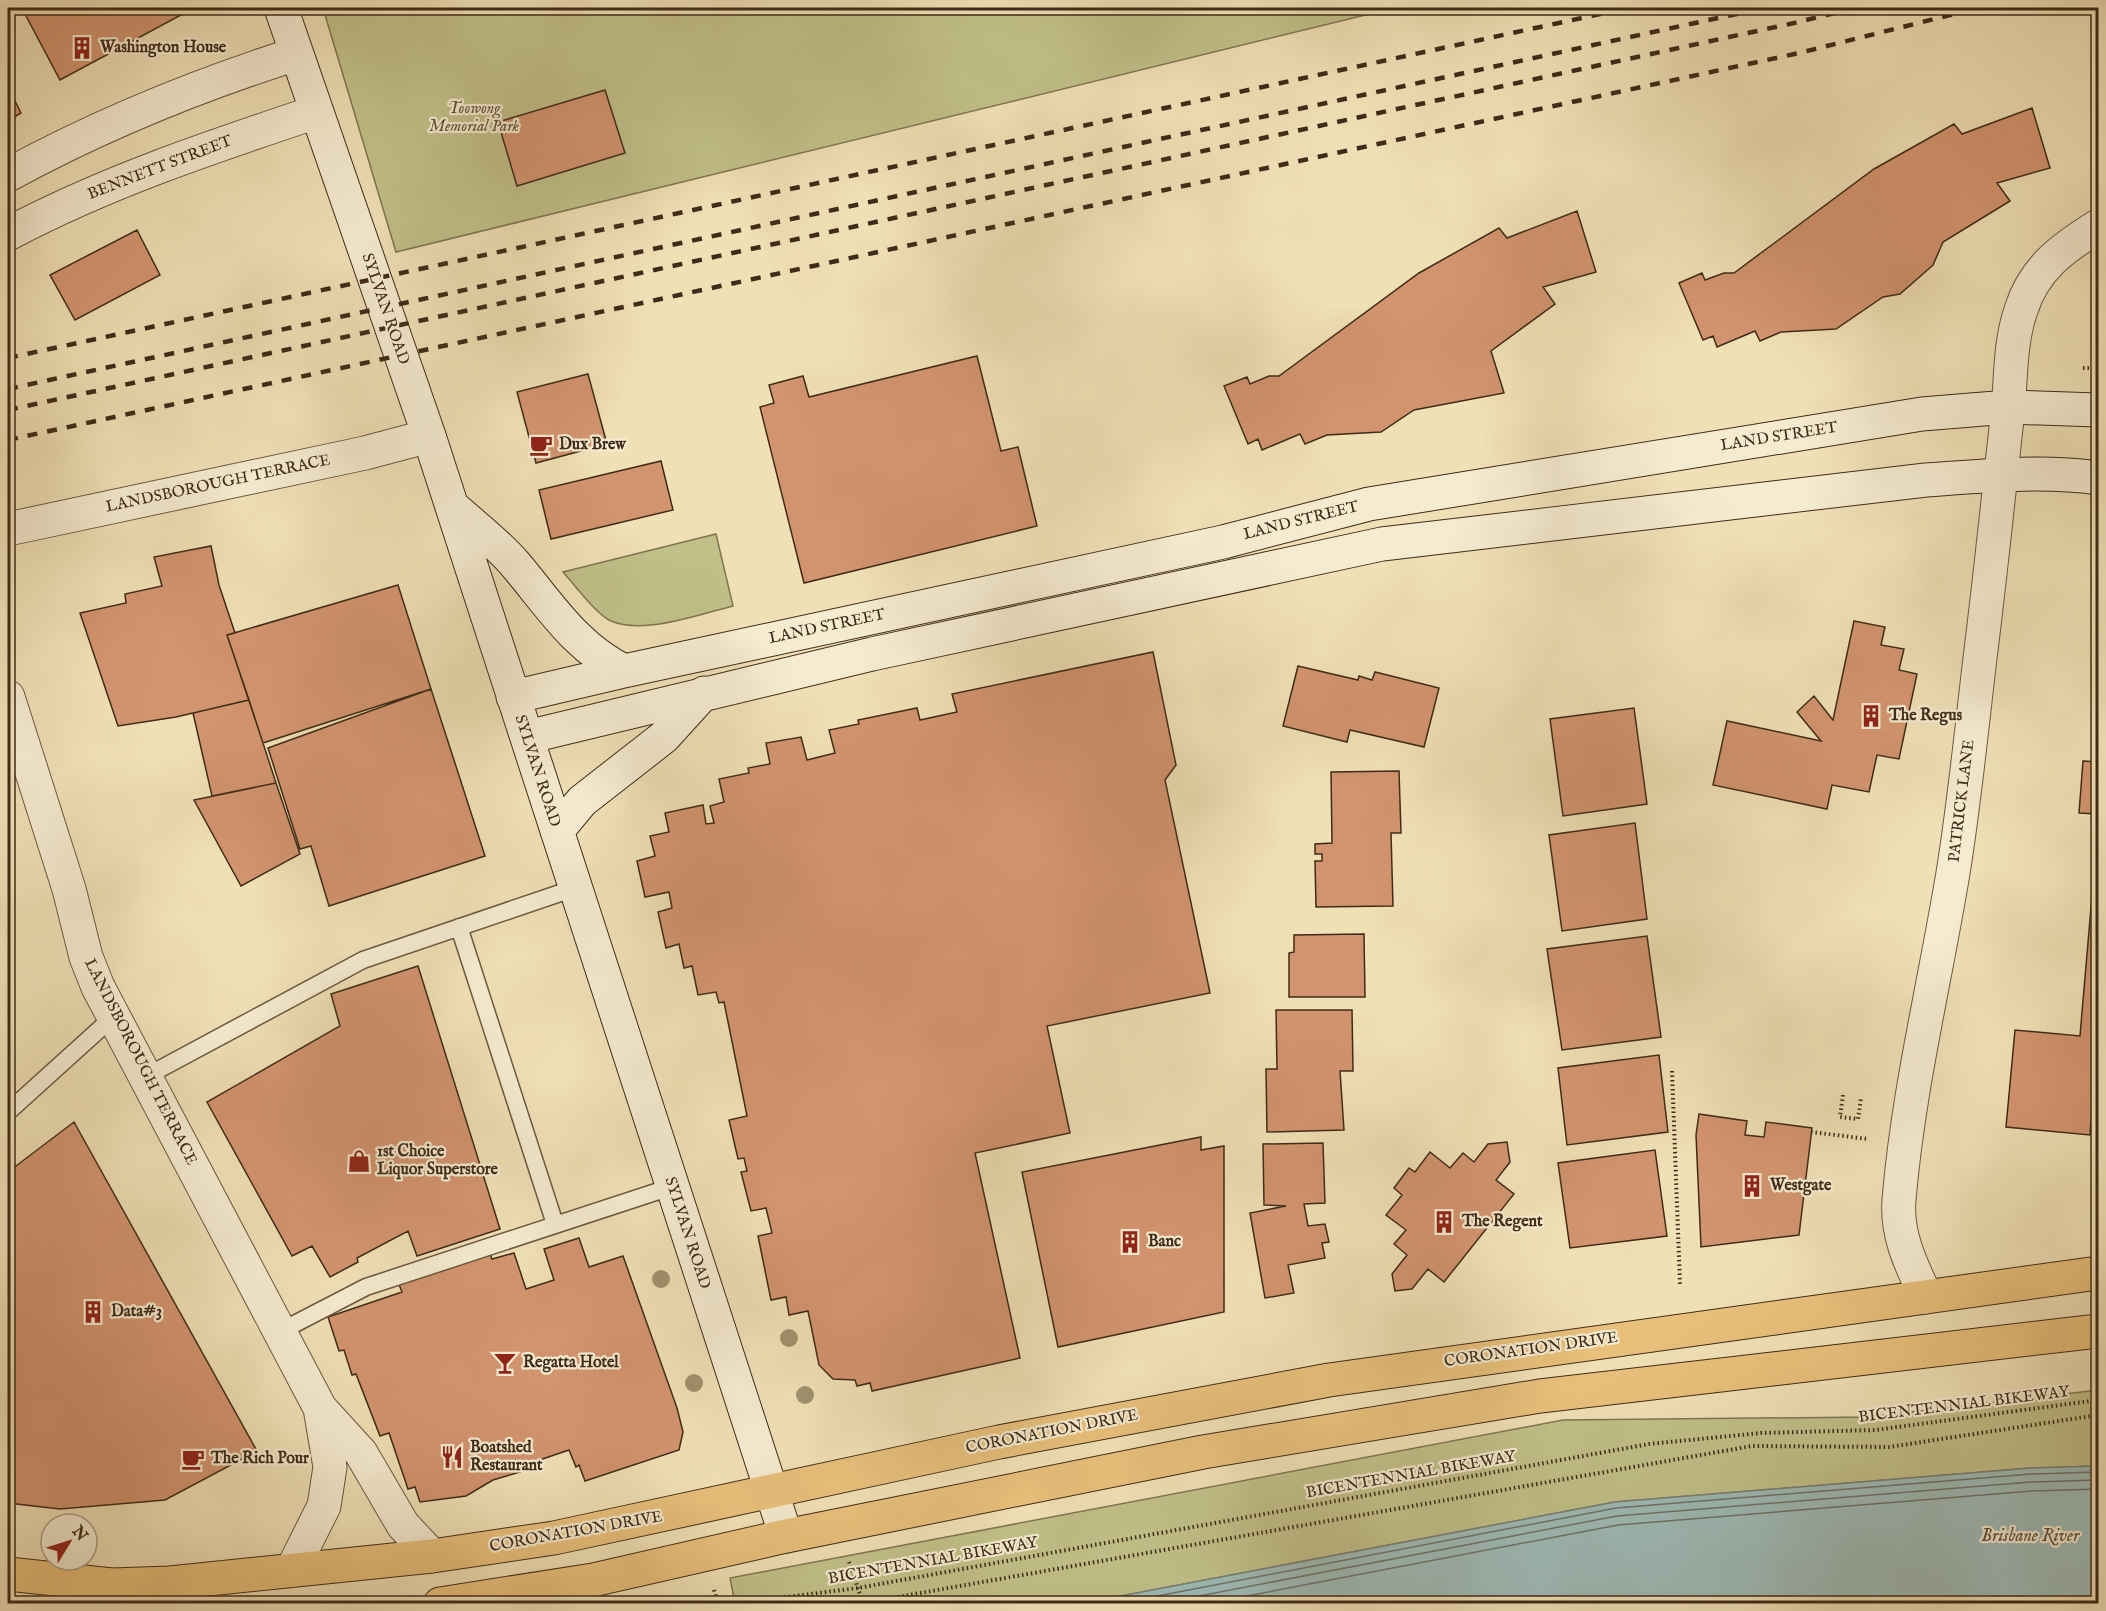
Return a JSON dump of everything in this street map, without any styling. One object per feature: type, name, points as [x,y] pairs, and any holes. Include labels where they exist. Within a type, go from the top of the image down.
[{"type":"highway","name":"CORONATION DRIVE","points":[[8,1574],[112,1585],[170,1583],[432,1556],[554,1538],[672,1514],[771,1489],[1171,1408],[1329,1380],[2098,1273]]},
{"type":"highway","points":[[440,1604],[593,1580],[786,1536],[1203,1452],[1540,1396],[2098,1332]]},
{"type":"main road","name":"SYLVAN ROAD","points":[[281,8],[429,436],[786,1536]]},
{"type":"main road","points":[[8,175],[54,150],[150,105],[296,54]]},
{"type":"main road","name":"BENNETT STREET","points":[[8,234],[64,205],[153,168],[316,112]]},
{"type":"main road","name":"PATRICK LANE","points":[[1926,1297],[1906,1254],[1899,1221],[1899,1202],[1931,993],[1953,871],[1996,536],[2000,475],[2019,313],[2028,288],[2043,266],[2098,226]]},
{"type":"main road","name":"LAND STREET","points":[[513,697],[1223,542],[1369,504],[1922,414],[2008,407],[2098,410]]},
{"type":"main road","name":"LANDSBOROUGH TERRACE","points":[[8,529],[365,453],[429,436]]},
{"type":"main road","points":[[527,737],[704,693],[1382,544],[1926,480],[2000,475],[2067,475],[2098,478]]},
{"type":"main road","points":[[451,505],[513,562],[578,640],[603,660],[624,671]]},
{"type":"main road","points":[[557,831],[582,801],[664,737],[704,693]]},
{"type":"main road","name":"LANDSBOROUGH TERRACE","points":[[8,697],[65,878],[86,957],[113,1017],[320,1408],[361,1453],[403,1525],[432,1556]]},
{"type":"main road","name":"LANDSBOROUGH TERRACE","points":[[292,1570],[324,1506],[330,1467],[320,1408]]},
{"type":"lane","points":[[145,1077],[363,960],[575,888]]},
{"type":"lane","points":[[459,927],[555,1224]]},
{"type":"lane","points":[[8,1112],[113,1017]]},
{"type":"lane","points":[[281,1331],[366,1287],[671,1187]]},
{"type":"path","points":[[2084,368],[2098,368]]},
{"type":"path","points":[[1672,1071],[1680,1284]]},
{"type":"path","points":[[1843,1095],[1840,1117],[1858,1119],[1861,1098]]},
{"type":"path","points":[[1811,1132],[1871,1140]]},
{"type":"path","name":"BICENTENNIAL BIKEWAY","points":[[731,1604],[858,1588],[1649,1444],[1761,1432],[1875,1430],[2098,1400]]},
{"type":"path","points":[[858,1604],[1752,1446],[1889,1447],[2098,1415]]},
{"type":"path","points":[[846,1553],[863,1603]]},
{"type":"green space","name":"Toowong Memorial Park","points":[[323,8],[1394,8],[396,252]]},
{"type":"green space","points":[[716,534],[733,606],[689,618],[639,626],[611,621],[593,606],[563,572]]},
{"type":"green space","points":[[2098,1390],[2098,1466],[2031,1468],[1615,1502],[1084,1603],[735,1603],[730,1578],[1563,1420],[1869,1417]]},
{"type":"water","name":"Brisbane River","points":[[2098,1466],[2098,1603],[1084,1603],[1615,1502],[2031,1468]]},
{"type":"building","name":"Washington House","points":[[32,8],[177,8],[181,15],[60,80],[24,12]]},
{"type":"building","points":[[8,87],[21,113],[8,121]]},
{"type":"building","points":[[605,90],[625,153],[517,186],[498,122]]},
{"type":"building","points":[[2032,108],[2050,168],[1997,183],[2010,201],[1943,242],[1933,265],[1900,294],[1883,297],[1836,329],[1781,332],[1760,341],[1755,331],[1717,347],[1713,336],[1703,340],[1679,283],[1702,273],[1705,280],[1724,273],[1734,273],[1874,169],[1954,124],[1962,134]]},
{"type":"building","points":[[1577,211],[1596,272],[1543,287],[1555,304],[1491,351],[1504,393],[1414,410],[1381,432],[1327,435],[1305,444],[1300,434],[1262,450],[1258,439],[1248,444],[1224,386],[1247,377],[1250,384],[1269,376],[1279,376],[1419,273],[1499,228],[1507,238]]},
{"type":"building","points":[[137,230],[160,275],[75,320],[50,275]]},
{"type":"building","points":[[977,356],[1001,451],[1018,447],[1037,526],[804,583],[760,407],[774,403],[769,385],[803,376],[809,397]]},
{"type":"building","points":[[588,374],[607,444],[536,463],[517,392]]},
{"type":"building","points":[[661,461],[673,510],[551,539],[539,490]]},
{"type":"building","points":[[211,546],[219,585],[235,633],[227,635],[249,700],[176,717],[118,726],[80,613],[126,603],[125,594],[162,586],[154,557]]},
{"type":"building","points":[[398,585],[431,689],[263,743],[227,635]]},
{"type":"building","name":"The Regus","points":[[1854,621],[1885,627],[1881,645],[1904,649],[1899,670],[1917,674],[1899,759],[1877,755],[1869,792],[1832,785],[1827,809],[1713,785],[1727,721],[1821,741],[1797,712],[1814,696],[1833,720]]},
{"type":"building","points":[[1153,652],[1176,765],[1165,780],[1210,993],[1047,1026],[1070,1133],[975,1153],[1020,1358],[872,1391],[870,1383],[857,1386],[855,1380],[833,1379],[819,1365],[808,1311],[789,1315],[786,1297],[771,1300],[758,1236],[772,1233],[766,1208],[751,1211],[741,1172],[747,1171],[744,1158],[738,1159],[729,1120],[747,1116],[724,1002],[719,1003],[716,992],[698,995],[692,966],[684,968],[679,944],[666,948],[658,912],[672,908],[669,892],[645,897],[637,861],[655,856],[650,836],[669,832],[665,813],[703,805],[706,824],[714,823],[710,806],[724,802],[719,779],[749,773],[748,768],[770,764],[766,743],[801,737],[807,760],[835,753],[829,730],[859,724],[858,720],[917,708],[920,720],[957,712],[952,694]]},
{"type":"building","points":[[1298,666],[1358,680],[1359,676],[1372,680],[1375,672],[1439,688],[1424,747],[1350,730],[1347,742],[1283,726]]},
{"type":"building","points":[[431,689],[485,856],[329,906],[311,846],[300,849],[268,748]]},
{"type":"building","points":[[249,700],[276,783],[212,796],[193,713]]},
{"type":"building","points":[[1634,708],[1647,804],[1563,816],[1550,719]]},
{"type":"building","points":[[2083,761],[2098,762],[2098,814],[2079,813]]},
{"type":"building","points":[[1399,771],[1401,833],[1391,833],[1393,906],[1316,907],[1315,861],[1322,861],[1322,854],[1315,854],[1315,844],[1332,843],[1331,772]]},
{"type":"building","points":[[276,783],[300,854],[241,886],[194,800]]},
{"type":"building","points":[[1635,823],[1647,919],[1562,931],[1549,835]]},
{"type":"building","points":[[2098,826],[2098,1106],[2092,1105],[2090,1135],[2006,1127],[2015,1030],[2080,1036]]},
{"type":"building","points":[[1364,934],[1365,997],[1289,997],[1289,953],[1294,952],[1294,935]]},
{"type":"building","points":[[1647,936],[1661,1037],[1562,1050],[1547,949]]},
{"type":"building","name":"1st Choice Liquor Superstore","points":[[418,966],[500,1229],[417,1256],[408,1231],[357,1258],[358,1262],[330,1277],[312,1246],[292,1256],[207,1102],[340,1026],[331,994]]},
{"type":"building","points":[[1276,1010],[1352,1010],[1353,1071],[1340,1071],[1344,1130],[1267,1132],[1266,1069],[1277,1069]]},
{"type":"building","points":[[1659,1055],[1668,1132],[1567,1145],[1558,1068]]},
{"type":"building","name":"Westgate","points":[[1699,1114],[1747,1121],[1745,1135],[1764,1137],[1766,1122],[1812,1128],[1799,1235],[1701,1247],[1696,1135]]},
{"type":"building","name":"Data#3","points":[[74,1122],[257,1451],[165,1500],[60,1509],[8,1503],[8,1172]]},
{"type":"building","name":"Banc","points":[[1201,1137],[1201,1150],[1224,1146],[1224,1312],[1058,1347],[1022,1172]]},
{"type":"building","name":"The Regent","points":[[1507,1142],[1510,1162],[1496,1180],[1514,1194],[1444,1282],[1428,1269],[1412,1289],[1395,1291],[1392,1274],[1407,1255],[1394,1244],[1406,1230],[1386,1215],[1402,1195],[1394,1188],[1409,1168],[1415,1172],[1430,1152],[1450,1168],[1463,1153],[1474,1162],[1488,1144]]},
{"type":"building","points":[[1323,1143],[1325,1203],[1304,1204],[1308,1226],[1325,1224],[1329,1242],[1322,1243],[1325,1258],[1288,1265],[1294,1293],[1265,1298],[1250,1213],[1286,1206],[1264,1205],[1263,1144]]},
{"type":"building","points":[[1655,1150],[1667,1236],[1570,1248],[1558,1163]]},
{"type":"building","name":"Regatta Hotel","points":[[579,1238],[589,1267],[623,1256],[677,1408],[683,1432],[679,1450],[585,1481],[579,1465],[576,1467],[569,1450],[519,1467],[520,1472],[493,1480],[466,1496],[420,1502],[415,1487],[408,1489],[389,1433],[380,1436],[356,1374],[352,1375],[344,1350],[339,1351],[328,1317],[402,1292],[398,1282],[489,1251],[492,1259],[514,1253],[526,1289],[554,1280],[544,1249]]},
{"type":"railway","points":[[8,358],[1628,8]]},
{"type":"railway","points":[[8,389],[1764,8]]},
{"type":"railway","points":[[8,410],[1855,8]]},
{"type":"railway","points":[[8,440],[1799,53],[1978,8]]},
{"type":"place","name":"Washington House","points":[[82,48]]},
{"type":"place","name":"Dux Brew","points":[[541,445]]},
{"type":"place","name":"The Regus","points":[[1871,716]]},
{"type":"place","name":"1st Choice Liquor Superstore","points":[[359,1161]]},
{"type":"place","name":"Westgate","points":[[1752,1186]]},
{"type":"place","name":"The Regent","points":[[1444,1222]]},
{"type":"place","name":"Banc","points":[[1130,1242]]},
{"type":"place","name":"Data#3","points":[[93,1312]]},
{"type":"place","name":"Regatta Hotel","points":[[505,1363]]},
{"type":"place","name":"Boatshed Restaurant","points":[[452,1457]]},
{"type":"place","name":"The Rich Pour","points":[[193,1459]]}]
